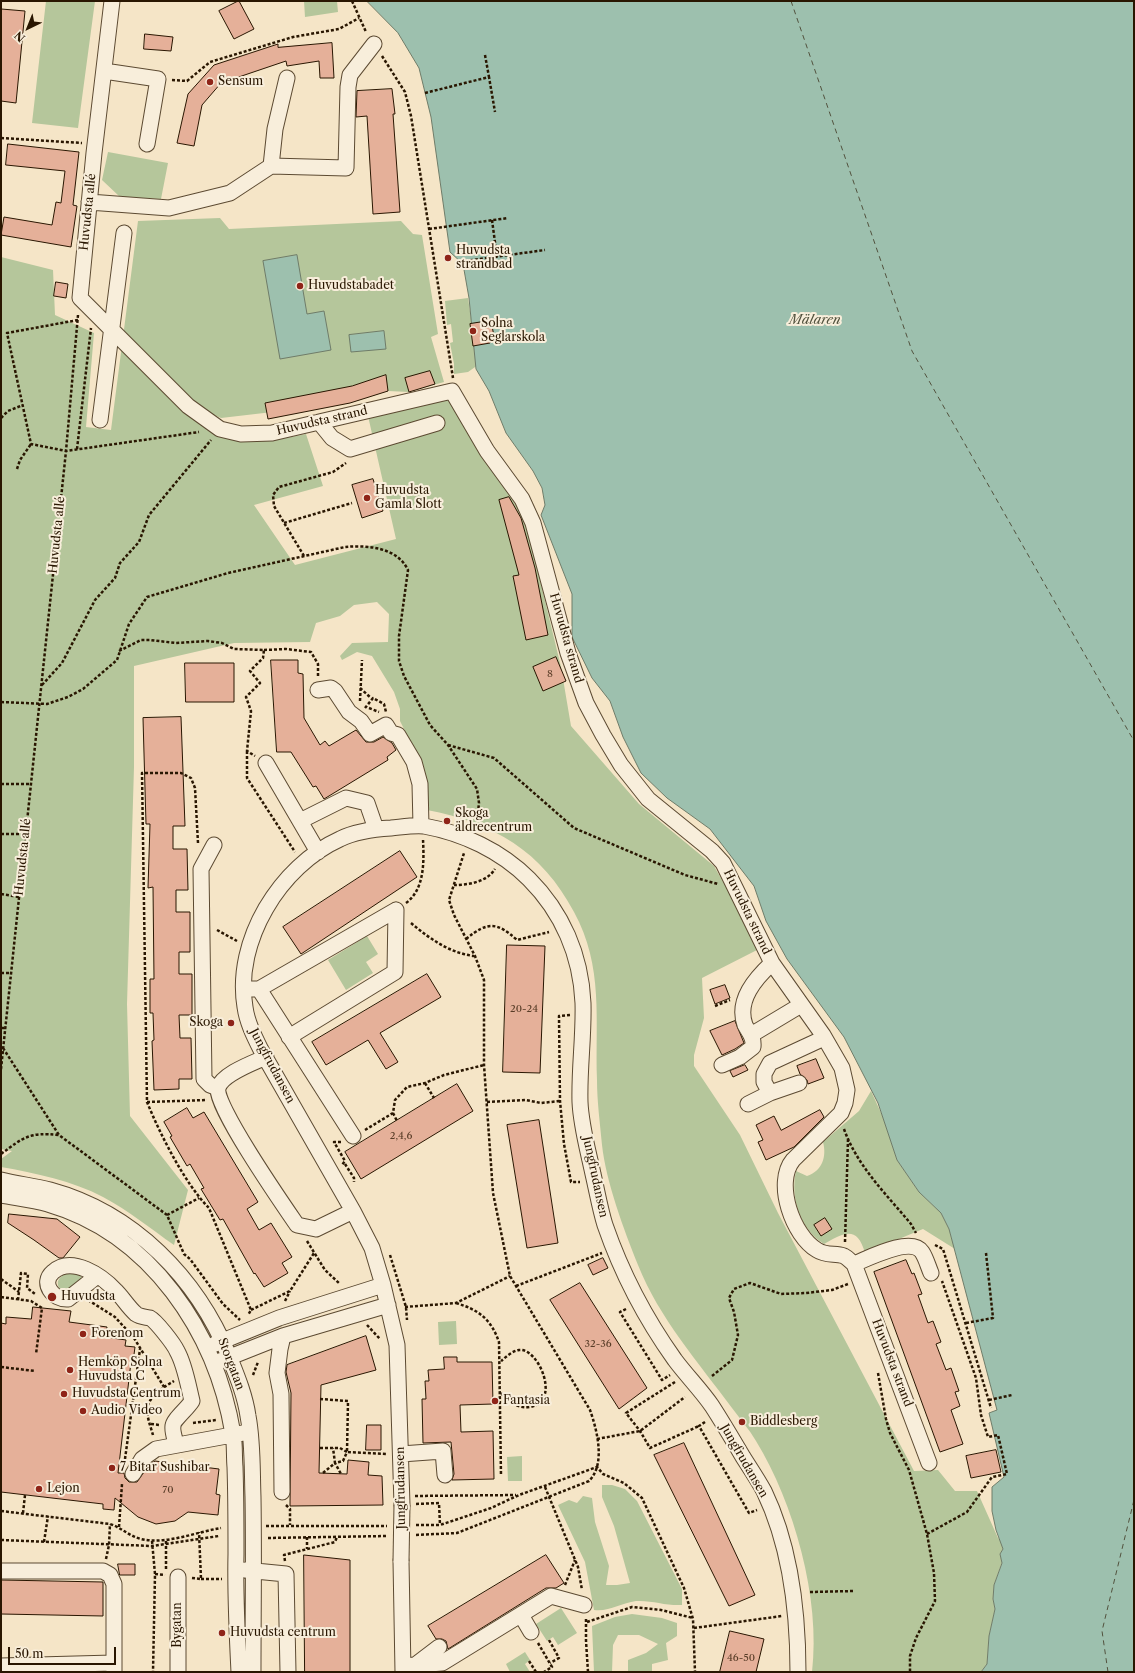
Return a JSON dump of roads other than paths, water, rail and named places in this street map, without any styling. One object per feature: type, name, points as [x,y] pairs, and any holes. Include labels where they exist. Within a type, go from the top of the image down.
[{"type":"street","name":"Huvudsta allé","points":[[80,298],[95,143],[112,1]]},
{"type":"street","points":[[89,202],[169,208],[230,193],[271,166],[346,168],[348,87],[350,75],[374,44]]},
{"type":"street","points":[[104,71],[158,79],[147,144]]},
{"type":"street","points":[[271,166],[275,129],[287,78]]},
{"type":"street","points":[[100,420],[124,233]]},
{"type":"street","name":"Huvudsta strand","points":[[80,298],[188,406],[220,429],[241,434],[272,432],[452,391],[487,451],[522,499],[534,523],[568,653],[586,703],[603,735],[621,765],[648,798],[712,851],[723,863],[772,963],[824,1038],[842,1068],[847,1090],[845,1103],[841,1113],[788,1166],[785,1178],[786,1203],[798,1229],[815,1249],[823,1254],[850,1260],[903,1246],[915,1246],[922,1251],[935,1275]]},
{"type":"street","points":[[319,422],[332,438],[350,449],[437,424]]},
{"type":"street","points":[[318,690],[331,688],[335,691],[349,712],[361,721],[370,734],[386,725],[391,733],[398,735],[414,762],[420,784],[422,832]]},
{"type":"street","points":[[266,763],[318,852]]},
{"type":"street","points":[[300,821],[346,798],[367,803],[376,829]]},
{"type":"street","name":"Jungfrudansen","points":[[407,1668],[402,1560],[409,1502],[395,1454],[397,1345],[388,1305],[372,1248],[353,1210],[250,1028],[245,1008],[243,990],[245,964],[251,941],[262,916],[280,887],[304,862],[338,839],[362,831],[376,829],[457,835],[486,846],[503,857],[527,877],[550,901],[566,928],[577,961],[583,1001],[580,1108],[604,1222],[637,1302],[675,1359],[712,1406],[764,1492],[776,1525],[793,1592],[798,1629],[798,1672]]},
{"type":"street","points":[[214,846],[201,869],[200,921],[204,1079],[219,1094],[228,1117],[297,1226],[316,1228],[353,1210]]},
{"type":"street","points":[[243,990],[259,989],[396,910],[395,972],[289,1037]]},
{"type":"street","points":[[722,1065],[748,1052],[753,1047],[754,1040],[745,1023],[744,1011],[746,997],[756,978],[772,963]]},
{"type":"street","points":[[259,989],[353,1136]]},
{"type":"street","points":[[751,1035],[801,1005]]},
{"type":"street","points":[[770,1093],[764,1082],[764,1074],[770,1063],[824,1038]]},
{"type":"street","points":[[219,1094],[229,1075],[266,1057]]},
{"type":"street","points":[[748,1104],[770,1093],[800,1083]]},
{"type":"street","name":"Storgatan","points":[[1,1180],[51,1191],[81,1201],[132,1229],[152,1245],[178,1270],[202,1303],[223,1340],[239,1379],[248,1414],[250,1432],[254,1570],[253,1672]]},
{"type":"street","name":"Storgatan","points":[[1,1195],[48,1204],[76,1215],[102,1228],[125,1243],[147,1262],[167,1284],[184,1307],[215,1363],[222,1384],[234,1435],[238,1672]]},
{"type":"street","name":"Huvudsta strand","points":[[850,1260],[929,1463]]},
{"type":"street","points":[[97,1276],[117,1291],[137,1315],[152,1319],[178,1351],[192,1401],[189,1407],[172,1426],[176,1444]]},
{"type":"street","points":[[207,1347],[279,1318],[383,1285]]},
{"type":"street","points":[[215,1363],[283,1336],[388,1305]]},
{"type":"street","points":[[282,1492],[281,1394],[277,1373],[283,1336]]},
{"type":"street","points":[[128,1470],[156,1449],[176,1444],[250,1432]]},
{"type":"street","points":[[395,1454],[444,1451],[445,1475]]},
{"type":"street","points":[[236,1570],[254,1570],[286,1574],[288,1672]]},
{"type":"street","points":[[1,1571],[103,1571],[110,1575],[114,1584],[113,1667],[1,1666]]},
{"type":"street","name":"Bygatan","points":[[172,1576],[178,1672]]},
{"type":"street","points":[[407,1668],[442,1662],[551,1596],[584,1605]]},
{"type":"street","points":[[521,1615],[531,1632]]},
{"type":"street","points":[[407,1668],[439,1647]]},
{"type":"water","name":"Mälaren","points":[[367,1],[1134,1],[1134,1672],[981,1672],[987,1664],[989,1636],[995,1609],[993,1599],[994,1585],[1002,1563],[1000,1554],[1003,1549],[996,1530],[992,1511],[992,1487],[1004,1477],[989,1413],[997,1410],[949,1229],[941,1213],[919,1192],[897,1160],[878,1103],[844,1037],[787,959],[766,921],[754,886],[710,829],[667,798],[641,773],[623,737],[610,701],[592,678],[572,637],[572,594],[541,515],[545,505],[542,488],[533,471],[506,433],[489,391],[476,369],[469,298],[463,264],[450,252],[431,117],[419,68],[398,33]]},
{"type":"water","points":[[297,255],[307,314],[324,311],[331,350],[280,359],[263,261]]},
{"type":"water","points":[[384,331],[386,349],[351,352],[349,335]]},
{"type":"place","name":"Sensum","points":[[210,82]]},
{"type":"place","name":"Huvudsta strandbad","points":[[448,258]]},
{"type":"place","name":"Huvudstabadet","points":[[300,286]]},
{"type":"place","name":"Solna Seglarskola","points":[[473,331]]},
{"type":"place","name":"Huvudsta Gamla Slott","points":[[367,498]]},
{"type":"place","name":"Skoga äldrecentrum","points":[[447,821]]},
{"type":"place","name":"Skoga","points":[[231,1023]]},
{"type":"place","name":"Huvudsta","points":[[52,1297]]},
{"type":"place","name":"Forenom","points":[[83,1334]]},
{"type":"place","name":"Hemköp Solna Huvudsta C","points":[[70,1370]]},
{"type":"place","name":"Huvudsta Centrum","points":[[64,1394]]},
{"type":"place","name":"Fantasia","points":[[495,1401]]},
{"type":"place","name":"Audio Video","points":[[83,1411]]},
{"type":"place","name":"Biddlesberg","points":[[742,1422]]},
{"type":"place","name":"7 Bitar Sushibar","points":[[112,1468]]},
{"type":"place","name":"Lejon","points":[[39,1489]]},
{"type":"place","name":"Huvudsta centrum","points":[[222,1633]]}]
